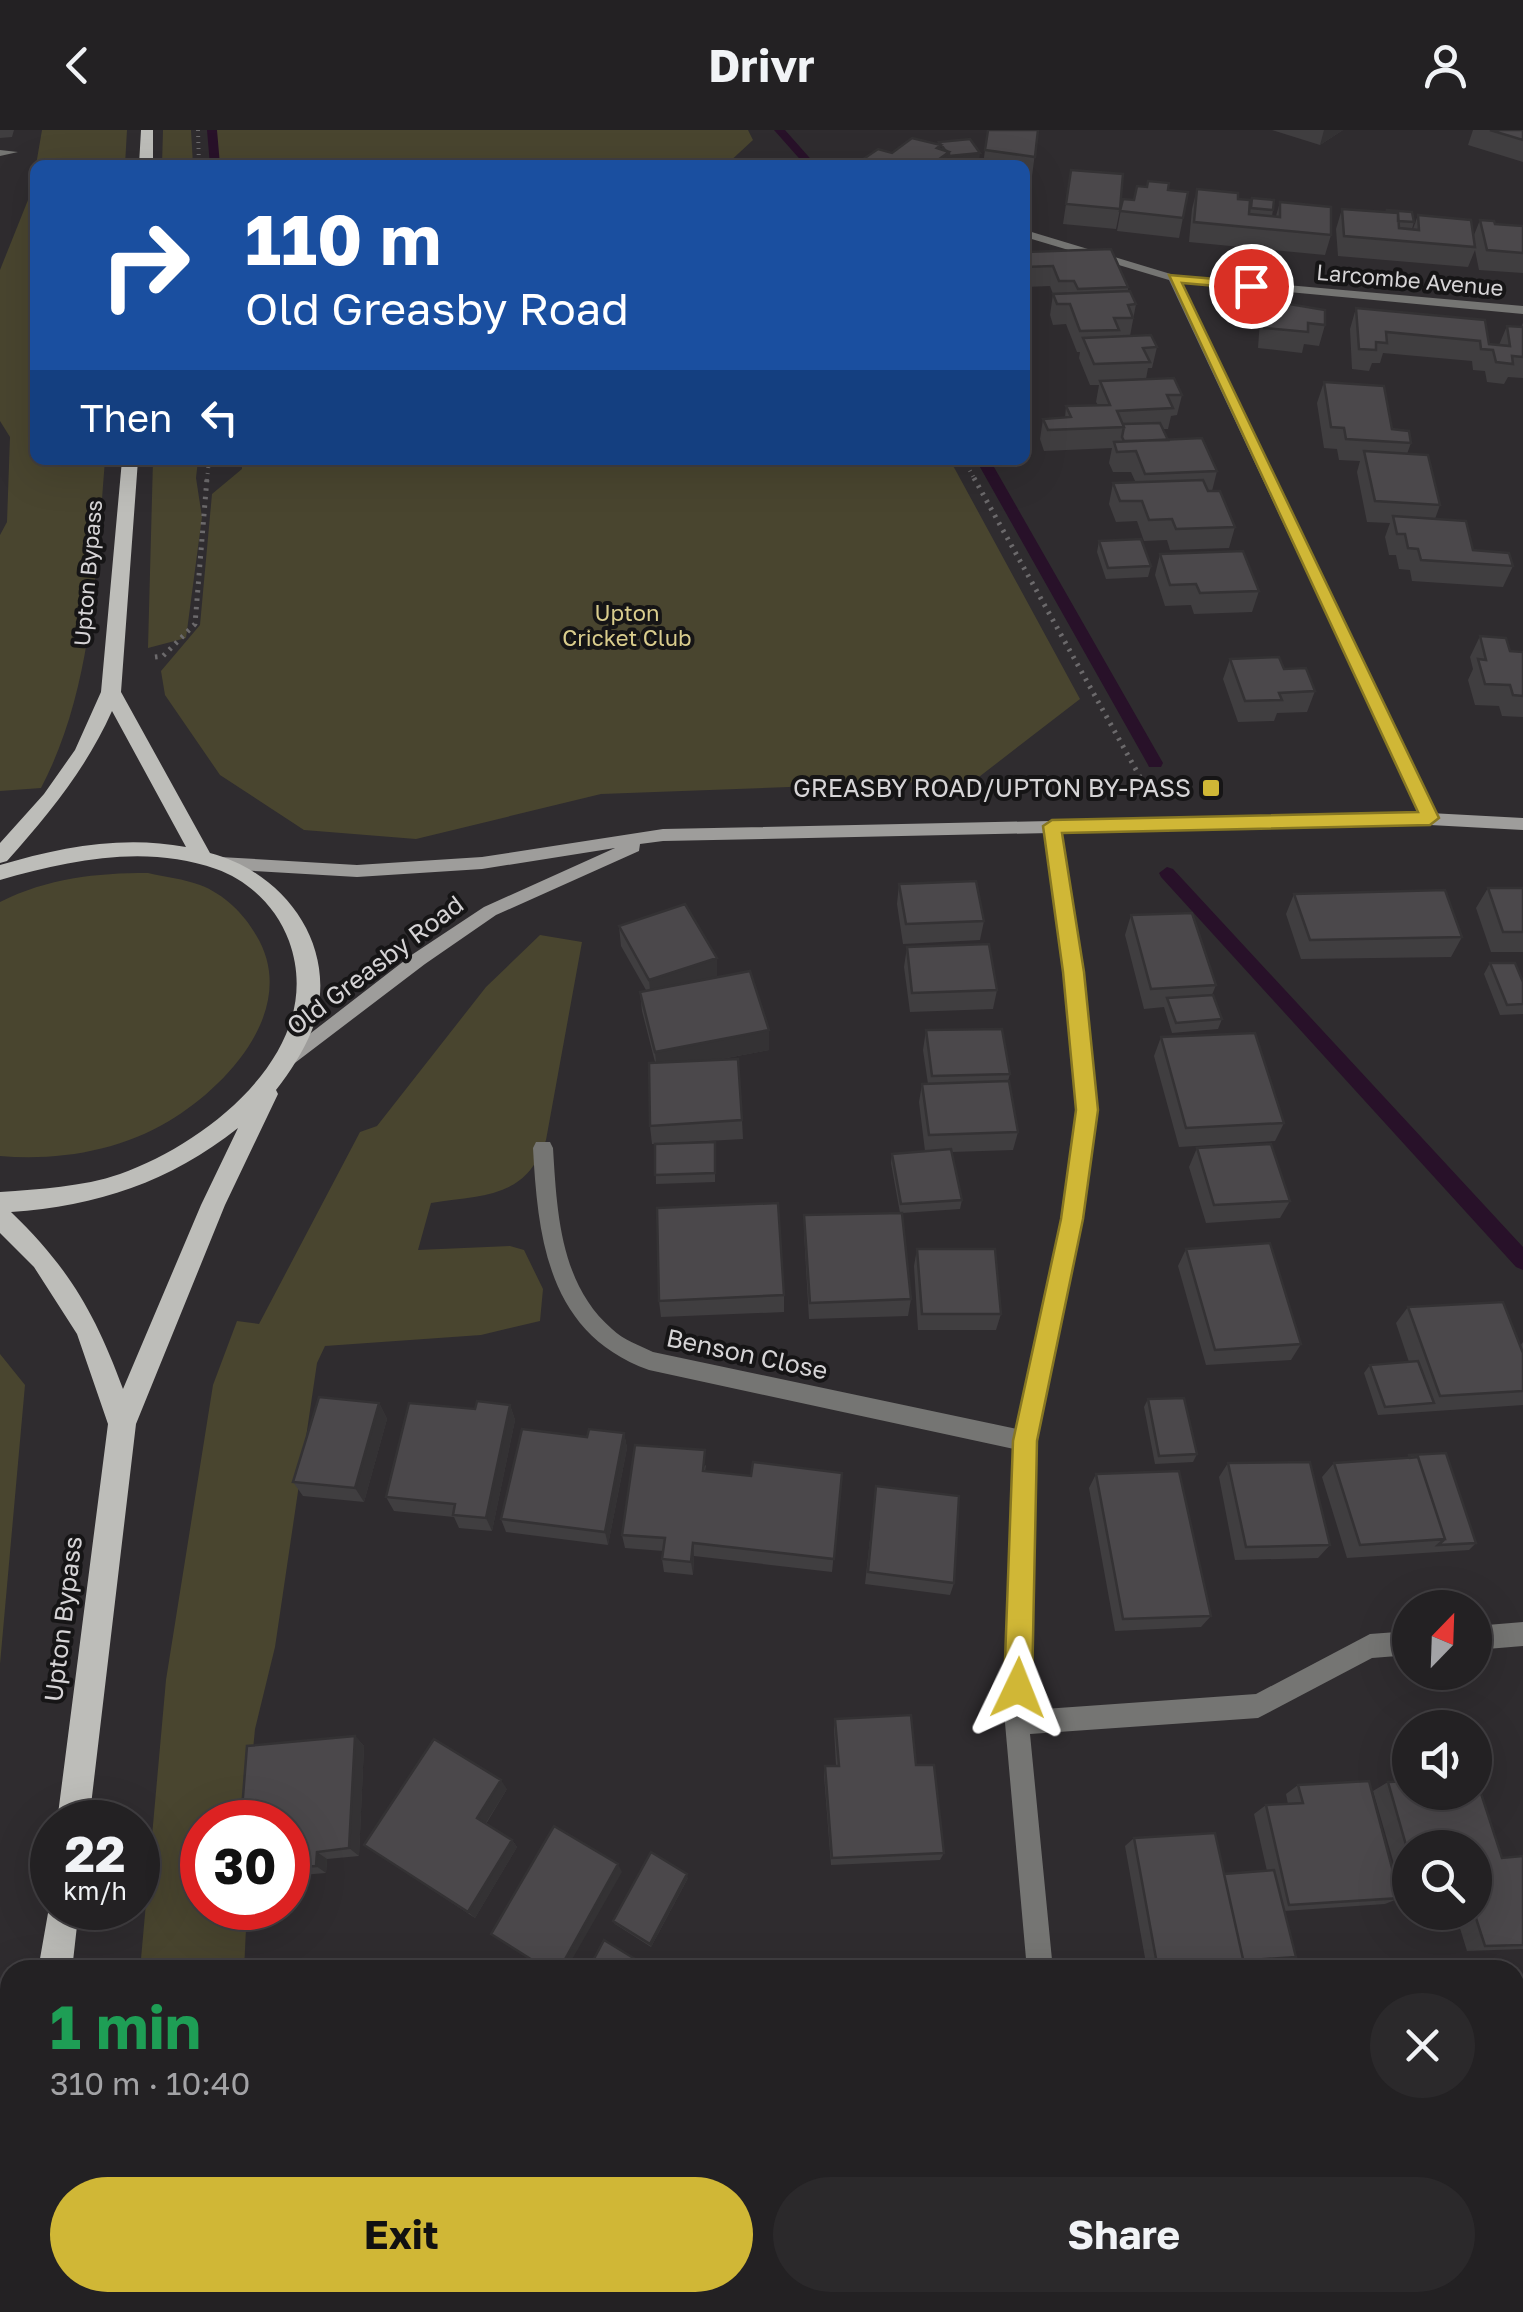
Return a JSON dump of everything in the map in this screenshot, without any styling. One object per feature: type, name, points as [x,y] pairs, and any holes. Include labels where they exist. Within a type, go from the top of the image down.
[{"type":"main road","points":[[146,160],[147,130]]},
{"type":"main road","name":"Upton Bypass","points":[[0,856],[51,800],[84,752],[111,692],[130,465]]},
{"type":"main road","points":[[111,692],[211,860]]},
{"type":"main road","name":"Old Greasby Road","points":[[211,860],[357,871],[482,863],[663,835],[1430,818],[1523,824]]},
{"type":"main road","name":"Old Greasby Road","points":[[278,1073],[419,958],[490,911],[663,835]]},
{"type":"main road","points":[[0,873],[33,861],[92,849],[149,848],[211,860]]},
{"type":"main road","name":"Upton Bypass","points":[[76,1800],[122,1424],[213,1205],[305,1014],[309,966],[294,922],[263,888],[211,860]]},
{"type":"main road","points":[[0,1202],[66,1198],[148,1174],[219,1132],[278,1073]]},
{"type":"main road","name":"Upton Bypass","points":[[0,1217],[43,1258],[88,1329],[122,1424]]},
{"type":"main road","points":[[57,1960],[61,1930]]},
{"type":"street","name":"Larcombe Avenue","points":[[1030,234],[1098,258],[1174,278],[1523,310]]},
{"type":"street","points":[[1174,278],[1430,818]]},
{"type":"street","points":[[1039,1960],[1017,1723],[1025,1441],[1072,1219],[1087,1110],[1074,972],[1052,826]]},
{"type":"street","name":"Benson Close","points":[[543,1148],[546,1212],[561,1278],[604,1336],[649,1361],[668,1366],[1025,1441]]},
{"type":"street","points":[[1492,1637],[1523,1634]]},
{"type":"street","points":[[1017,1723],[1258,1706],[1370,1646],[1392,1644]]},
{"type":"path","points":[[198,130],[200,160]]},
{"type":"path","points":[[114,660],[163,656],[194,624],[209,465]]},
{"type":"path","points":[[967,465],[1165,822]]},
{"type":"green space","points":[[42,130],[127,130],[125,160],[37,160]]},
{"type":"green space","points":[[163,130],[191,130],[193,160],[162,160]]},
{"type":"green space","points":[[211,130],[748,130],[753,140],[731,160],[214,160]]},
{"type":"green space","points":[[30,195],[30,465],[105,465],[89,628],[72,710],[41,788],[0,791],[0,535],[7,522],[10,437],[0,421],[0,270]]},
{"type":"green space","points":[[153,465],[197,465],[202,517],[186,638],[148,648]]},
{"type":"green space","name":"Upton Cricket Club","points":[[242,465],[953,465],[1080,699],[975,780],[601,794],[416,839],[304,830],[220,775],[165,695],[161,671],[200,625],[212,494]]},
{"type":"green space","points":[[148,873],[209,889],[239,912],[256,935],[267,962],[269,989],[264,1016],[252,1042],[214,1087],[192,1106],[150,1131],[88,1152],[0,1156],[0,902],[72,878]]},
{"type":"green space","points":[[540,935],[582,942],[546,1140],[538,1159],[527,1173],[501,1190],[431,1203],[418,1250],[510,1246],[524,1250],[543,1289],[540,1321],[481,1335],[325,1346],[317,1363],[275,1647],[255,1729],[248,1800],[180,1800],[180,1930],[246,1930],[244,1960],[141,1960],[144,1930],[160,1930],[160,1800],[155,1800],[166,1680],[213,1385],[237,1321],[259,1324],[360,1132],[377,1126],[486,987]]},
{"type":"green space","points":[[0,1354],[25,1385],[0,1664]]},
{"type":"building","points":[[988,130],[1038,130],[1035,157],[985,150]]},
{"type":"building","points":[[1490,130],[1523,130],[1523,140]]},
{"type":"building","points":[[912,138],[941,145],[937,148],[949,152],[938,160],[862,160],[878,149],[892,153]]},
{"type":"building","points":[[970,139],[980,153],[949,156],[939,142]]},
{"type":"building","points":[[1071,170],[1123,174],[1120,209],[1066,204]]},
{"type":"building","points":[[1148,181],[1169,183],[1168,190],[1188,192],[1183,218],[1120,211],[1123,199],[1134,200],[1137,186],[1147,187]]},
{"type":"building","points":[[1197,189],[1238,193],[1238,199],[1250,200],[1249,214],[1280,217],[1280,202],[1331,207],[1331,235],[1194,222]]},
{"type":"building","points":[[1252,198],[1274,200],[1273,210],[1251,208]]},
{"type":"building","points":[[1342,209],[1398,213],[1399,228],[1419,230],[1418,215],[1471,220],[1475,247],[1344,236]]},
{"type":"building","points":[[1387,210],[1412,212],[1414,222],[1398,221],[1398,213]]},
{"type":"building","points":[[1480,220],[1523,226],[1523,253],[1487,250]]},
{"type":"building","points":[[1111,249],[1128,287],[1078,289],[1074,281],[1059,281],[1053,266],[1030,267],[1030,252]]},
{"type":"building","points":[[1130,291],[1136,304],[1128,305],[1133,318],[1114,318],[1119,330],[1080,331],[1070,304],[1057,304],[1053,294]]},
{"type":"building","points":[[1265,300],[1325,310],[1325,325],[1308,323],[1308,332],[1264,328]]},
{"type":"building","points":[[1356,308],[1485,320],[1489,344],[1510,346],[1507,326],[1523,327],[1523,357],[1512,356],[1513,364],[1496,362],[1493,350],[1481,349],[1480,341],[1386,332],[1387,343],[1376,342],[1376,350],[1359,349]]},
{"type":"building","points":[[1151,335],[1157,347],[1143,348],[1150,362],[1094,364],[1083,338]]},
{"type":"building","points":[[1174,378],[1182,395],[1167,395],[1173,408],[1117,411],[1124,427],[1048,430],[1043,419],[1071,417],[1066,406],[1110,405],[1100,381]]},
{"type":"building","points":[[1324,382],[1384,386],[1392,429],[1409,431],[1411,443],[1346,439],[1344,428],[1331,427]]},
{"type":"building","points":[[1160,423],[1168,440],[1124,441],[1122,437],[1123,424]]},
{"type":"building","points":[[1202,438],[1217,471],[1145,474],[1136,451],[1117,452],[1114,442]]},
{"type":"building","points":[[1364,451],[1428,455],[1440,505],[1375,501]]},
{"type":"building","points":[[1203,480],[1208,491],[1220,491],[1235,527],[1176,529],[1172,519],[1149,520],[1142,501],[1120,501],[1113,483]]},
{"type":"building","points":[[1393,516],[1466,521],[1473,550],[1509,553],[1513,566],[1421,560],[1418,549],[1408,548],[1405,534],[1397,534]]},
{"type":"building","points":[[1141,539],[1151,566],[1108,568],[1099,541]]},
{"type":"building","points":[[1243,551],[1259,591],[1200,593],[1196,584],[1170,585],[1160,554]]},
{"type":"building","points":[[1480,636],[1506,638],[1510,651],[1523,652],[1523,696],[1513,695],[1510,685],[1485,684],[1478,659],[1486,660]]},
{"type":"building","points":[[1279,657],[1284,669],[1306,668],[1315,691],[1279,693],[1282,700],[1245,701],[1230,659]]},
{"type":"building","points":[[976,881],[984,921],[906,924],[899,884]]},
{"type":"building","points":[[1488,888],[1523,888],[1523,932],[1503,932]]},
{"type":"building","points":[[1445,890],[1462,937],[1310,940],[1294,894]]},
{"type":"building","points":[[685,904],[717,958],[649,980],[619,926]]},
{"type":"building","points":[[1192,913],[1216,985],[1151,989],[1131,915]]},
{"type":"building","points":[[989,944],[997,990],[912,993],[907,947]]},
{"type":"building","points":[[1490,963],[1515,963],[1523,982],[1523,1004],[1507,1005]]},
{"type":"building","points":[[750,971],[769,1030],[655,1052],[640,992]]},
{"type":"building","points":[[1213,995],[1222,1019],[1176,1023],[1167,998]]},
{"type":"building","points":[[1002,1029],[1010,1074],[932,1076],[926,1030]]},
{"type":"building","points":[[1255,1033],[1284,1123],[1186,1128],[1161,1037]]},
{"type":"building","points":[[738,1059],[742,1120],[650,1126],[649,1063]]},
{"type":"building","points":[[1009,1081],[1018,1132],[929,1135],[922,1084]]},
{"type":"building","points":[[715,1142],[715,1173],[655,1175],[655,1144]]},
{"type":"building","points":[[1271,1144],[1290,1201],[1214,1205],[1197,1148]]},
{"type":"building","points":[[951,1149],[962,1200],[901,1204],[892,1154]]},
{"type":"building","points":[[778,1203],[784,1295],[659,1301],[657,1208]]},
{"type":"building","points":[[902,1213],[911,1299],[810,1303],[804,1215]]},
{"type":"building","points":[[1270,1243],[1301,1344],[1215,1350],[1186,1249]]},
{"type":"building","points":[[917,1249],[995,1249],[1001,1314],[922,1314]]},
{"type":"building","points":[[1503,1302],[1523,1353],[1523,1391],[1440,1396],[1408,1307]]},
{"type":"building","points":[[1418,1361],[1434,1403],[1385,1407],[1370,1365]]},
{"type":"building","points":[[319,1397],[379,1403],[355,1488],[293,1482]]},
{"type":"building","points":[[1184,1398],[1197,1454],[1159,1456],[1148,1399]]},
{"type":"building","points":[[477,1401],[510,1405],[486,1518],[453,1515],[455,1504],[386,1497],[409,1403],[475,1409]]},
{"type":"building","points":[[522,1429],[587,1437],[589,1429],[624,1433],[605,1532],[501,1519]]},
{"type":"building","points":[[635,1445],[705,1450],[703,1471],[751,1476],[753,1462],[842,1473],[834,1559],[693,1543],[691,1562],[662,1559],[665,1538],[622,1535]]},
{"type":"building","points":[[1446,1453],[1476,1543],[1438,1545],[1445,1539],[1418,1457],[1409,1455]]},
{"type":"building","points":[[1418,1457],[1445,1539],[1360,1545],[1334,1463]]},
{"type":"building","points":[[1310,1462],[1330,1545],[1246,1547],[1228,1463]]},
{"type":"building","points":[[1179,1471],[1211,1616],[1123,1619],[1096,1474]]},
{"type":"building","points":[[876,1486],[959,1496],[954,1583],[868,1572]]},
{"type":"building","points":[[911,1715],[916,1765],[934,1765],[944,1853],[832,1858],[825,1766],[839,1766],[835,1719]]},
{"type":"building","points":[[355,1736],[349,1848],[317,1852],[316,1866],[310,1866],[310,1800],[243,1800],[247,1746]]},
{"type":"building","points":[[434,1739],[501,1780],[477,1818],[512,1840],[468,1912],[364,1845]]},
{"type":"building","points":[[1369,1781],[1392,1868],[1392,1899],[1289,1905],[1266,1805],[1303,1803],[1298,1785]]},
{"type":"building","points":[[1396,1810],[1486,1810],[1502,1858],[1523,1856],[1523,1945],[1485,1946],[1480,1930],[1492,1930],[1492,1830],[1402,1830]]},
{"type":"building","points":[[554,1826],[618,1864],[565,1960],[532,1960],[491,1934]]},
{"type":"building","points":[[1215,1833],[1243,1959],[1156,1960],[1134,1838]]},
{"type":"building","points":[[651,1852],[687,1874],[650,1944],[613,1921]]},
{"type":"building","points":[[1274,1870],[1296,1957],[1240,1960],[1243,1959],[1224,1874]]},
{"type":"building","points":[[604,1940],[637,1960],[593,1960]]},
{"type":"waterway","points":[[212,130],[215,160]]},
{"type":"waterway","points":[[779,130],[806,160]]},
{"type":"waterway","points":[[986,465],[1155,763]]},
{"type":"waterway","points":[[1167,873],[1523,1261]]},
{"type":"place","name":"GREASBY ROAD/UPTON BY-PASS","points":[[1211,788]]},
{"type":"route","points":[[1018,1688],[1025,1441],[1072,1219],[1087,1110],[1074,972],[1052,826],[1430,818],[1174,278],[1251,286]]}]
